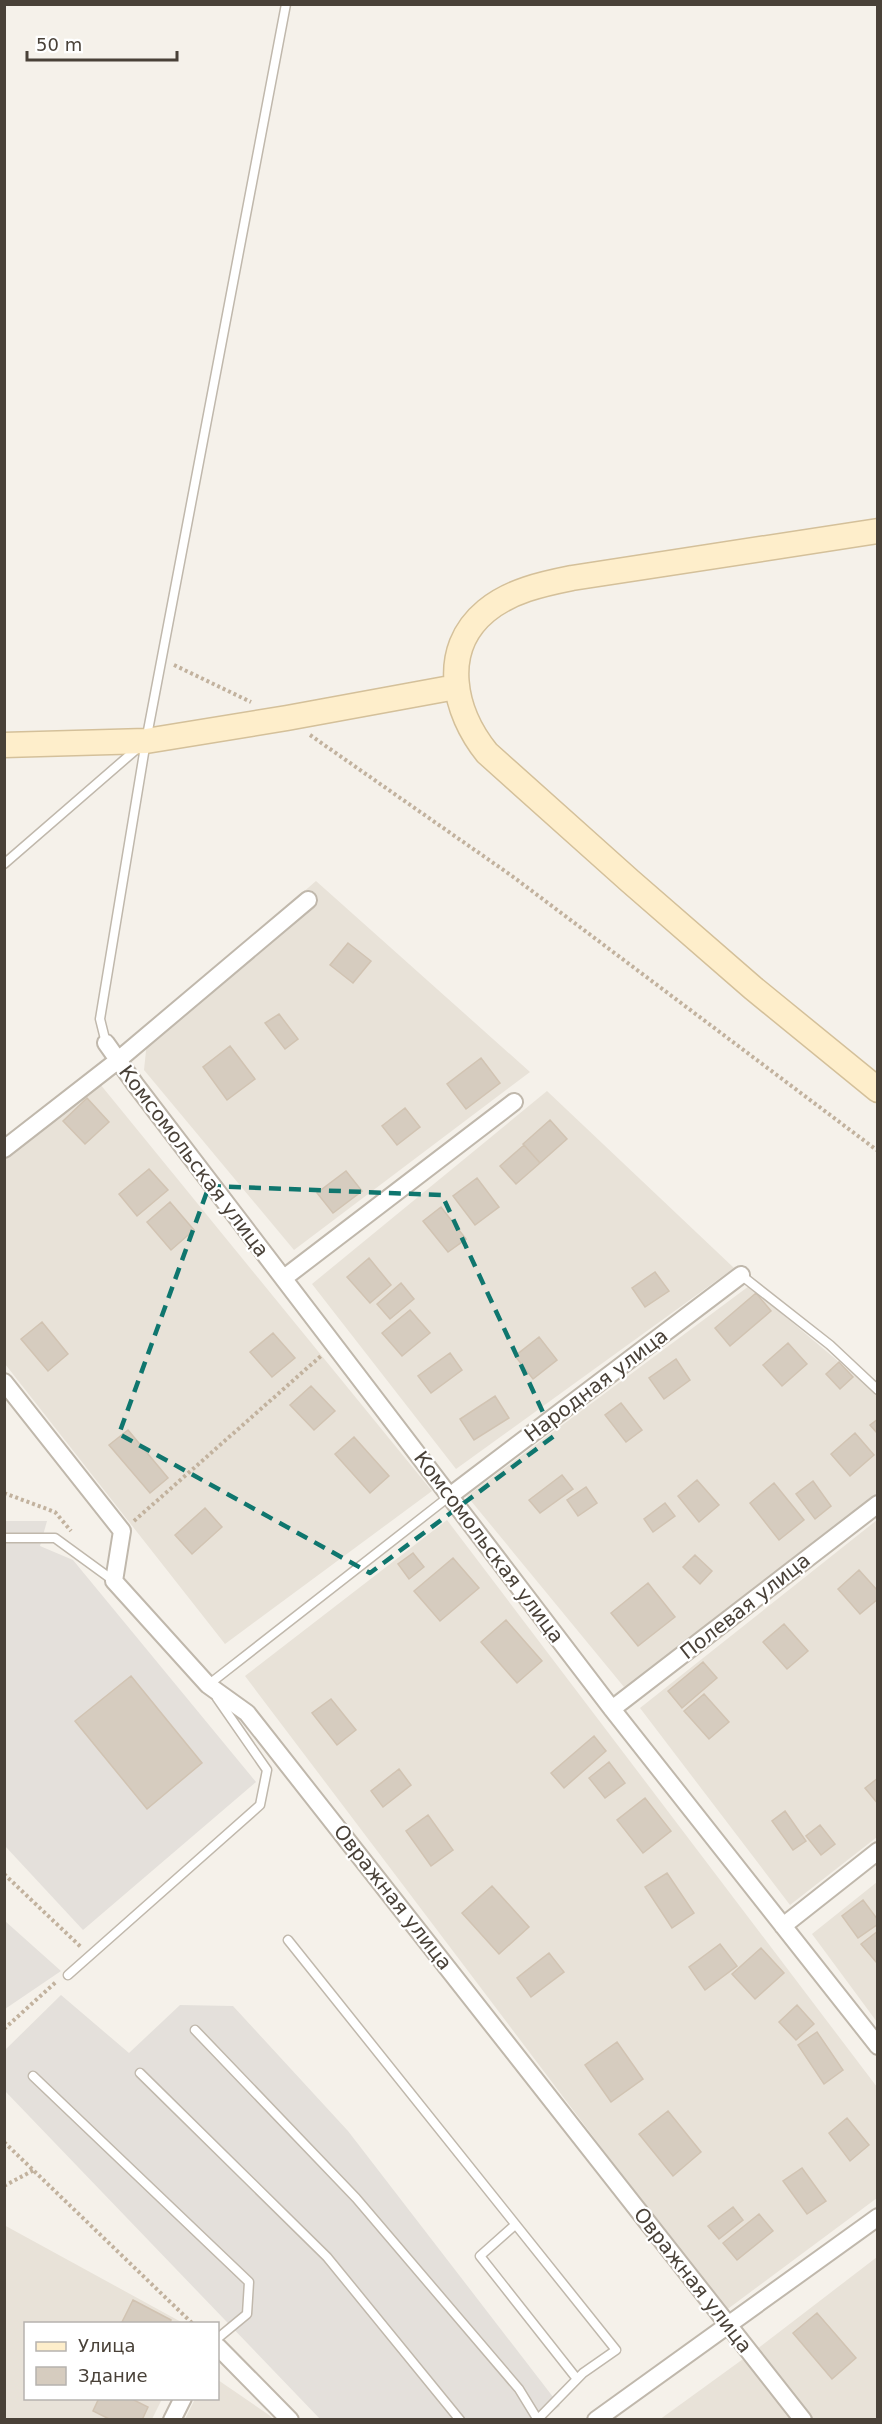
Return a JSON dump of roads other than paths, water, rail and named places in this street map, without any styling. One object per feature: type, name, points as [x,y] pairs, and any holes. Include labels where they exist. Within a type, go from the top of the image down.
[{"type":"street","points":[[878,531],[572,578],[517,593],[487,610],[469,630],[458,660],[456,687],[458,700],[468,726],[488,753],[508,773],[753,988],[878,1090]]},
{"type":"street","points":[[4,745],[146,741],[456,687]]},
{"type":"street","points":[[4,1149],[117,1061],[308,900]]},
{"type":"street","name":"Комсомольская улица","points":[[106,1043],[117,1061],[612,1709],[878,2046]]},
{"type":"street","points":[[284,1278],[514,1102]]},
{"type":"street","name":"Народная улица","points":[[450,1495],[741,1275]]},
{"type":"street","points":[[4,1382],[122,1531],[114,1581]]},
{"type":"street","name":"Полевая улица","points":[[612,1709],[878,1504]]},
{"type":"street","name":"Овражная улица","points":[[114,1581],[208,1685],[247,1713],[803,2420]]},
{"type":"street","points":[[783,1926],[878,1851]]},
{"type":"street","points":[[596,2420],[878,2217]]},
{"type":"street","points":[[219,2348],[290,2420]]},
{"type":"street","points":[[172,2420],[182,2400]]},
{"type":"lane","points":[[106,1043],[100,1019],[146,741],[286,4]]},
{"type":"lane","points":[[4,864],[146,741]]},
{"type":"lane","points":[[741,1275],[830,1345],[878,1390]]},
{"type":"lane","points":[[68,1975],[261,1805],[267,1770],[208,1685],[450,1495]]},
{"type":"lane","points":[[4,1538],[55,1538],[114,1581]]},
{"type":"lane","points":[[195,2030],[356,2198],[519,2389],[538,2419],[577,2379],[616,2350],[288,1940]]},
{"type":"lane","points":[[140,2073],[327,2257],[460,2420]]},
{"type":"lane","points":[[33,2076],[249,2282],[247,2314],[219,2337]]},
{"type":"lane","points":[[516,2225],[480,2256],[577,2379]]}]
